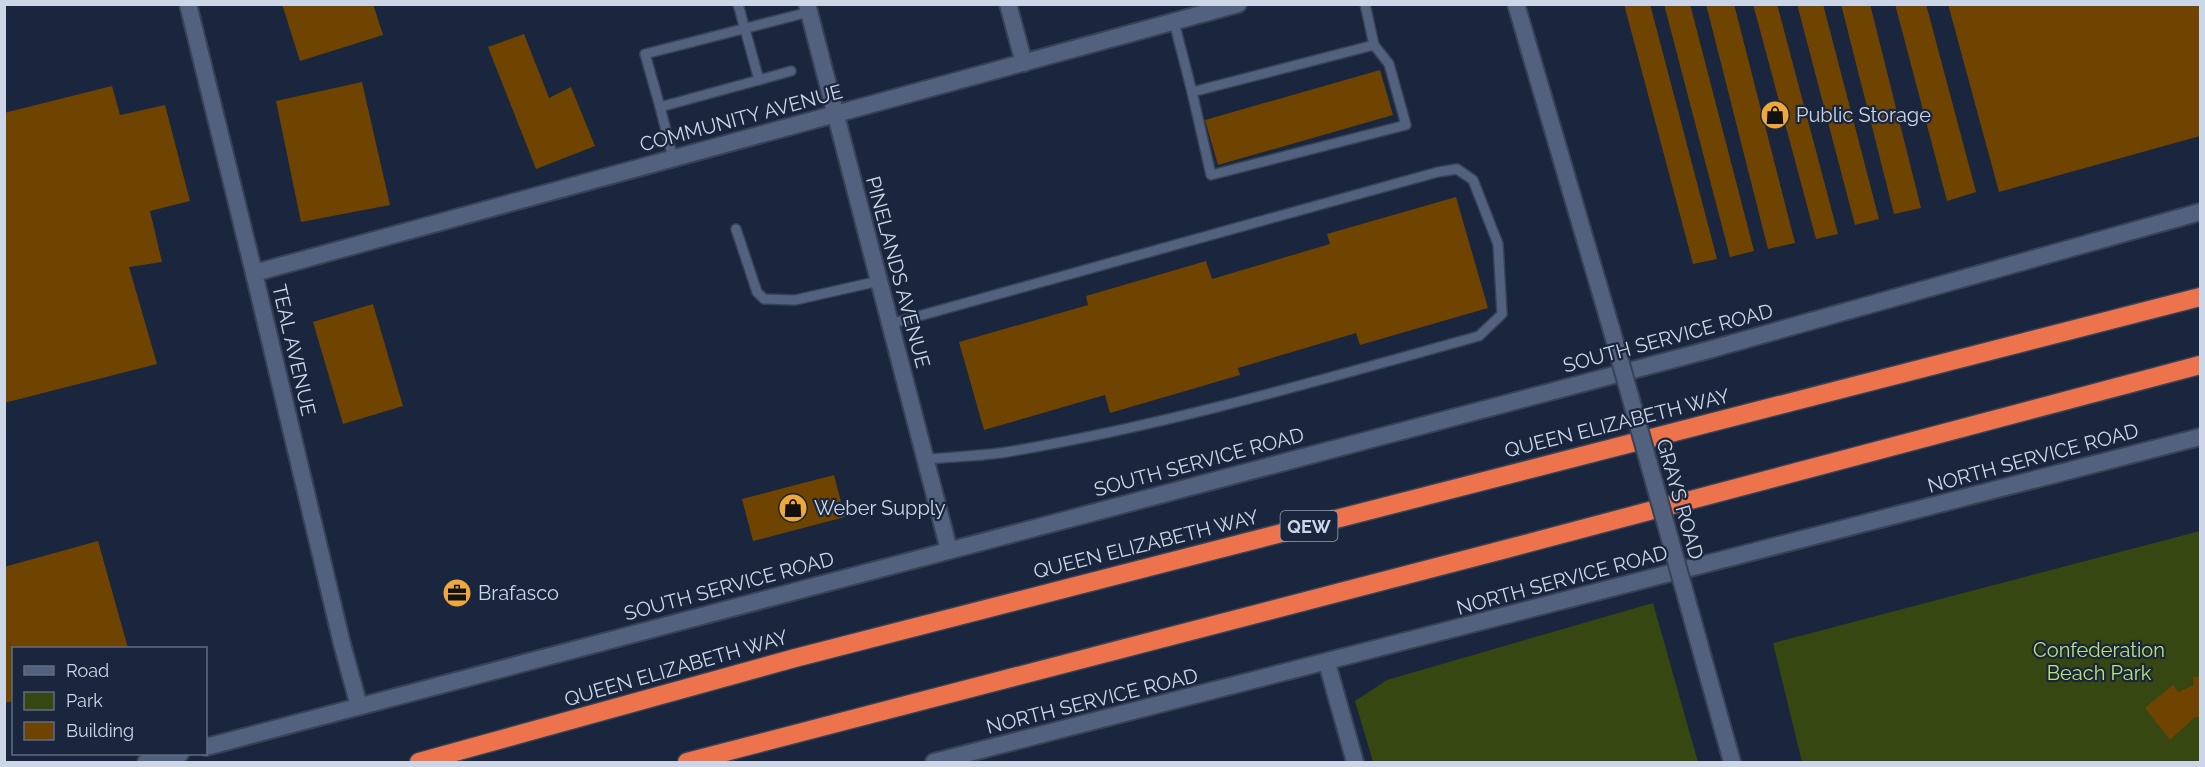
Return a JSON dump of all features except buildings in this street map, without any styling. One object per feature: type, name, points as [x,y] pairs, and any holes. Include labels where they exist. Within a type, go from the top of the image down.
[{"type":"highway","name":"QUEEN ELIZABETH WAY","points":[[419,762],[795,658],[2200,297]]},
{"type":"highway","points":[[687,762],[2200,365]]},
{"type":"street","name":"TEAL AVENUE","points":[[188,4],[342,644],[359,706]]},
{"type":"street","points":[[1008,4],[1024,63]]},
{"type":"street","name":"COMMUNITY AVENUE","points":[[254,273],[1238,4]]},
{"type":"street","name":"GRAYS ROAD","points":[[1516,4],[1611,328],[1732,762]]},
{"type":"street","name":"PINELANDS AVENUE","points":[[808,8],[950,550]]},
{"type":"street","name":"SOUTH SERVICE ROAD","points":[[207,747],[1701,352],[2200,212]]},
{"type":"street","name":"NORTH SERVICE ROAD","points":[[934,762],[1327,663],[2200,436]]},
{"type":"street","points":[[1327,663],[1355,762]]},
{"type":"street","points":[[146,762],[172,755]]},
{"type":"lane","points":[[738,4],[759,80]]},
{"type":"lane","points":[[1174,22],[1211,175],[1406,125],[1389,63],[1374,45],[1365,4]]},
{"type":"lane","points":[[673,158],[645,54],[744,28],[808,8]]},
{"type":"lane","points":[[1192,92],[1374,45]]},
{"type":"lane","points":[[660,107],[791,71]]},
{"type":"lane","points":[[890,324],[1438,172],[1457,169],[1473,180],[1498,244],[1502,314],[1479,336],[1199,411],[1096,434],[1005,452],[926,459]]},
{"type":"lane","points":[[736,229],[757,292],[764,299],[795,300],[879,281]]},
{"type":"green space","name":"Confederation Beach Park","points":[[2200,531],[2200,762],[1802,762],[1773,643]]},
{"type":"green space","points":[[1653,603],[1698,762],[1373,762],[1355,701],[1387,680]]},
{"type":"place","name":"Public Storage","points":[[1775,115]]},
{"type":"place","name":"Weber Supply","points":[[793,508]]},
{"type":"place","name":"Brafasco","points":[[457,593]]}]
